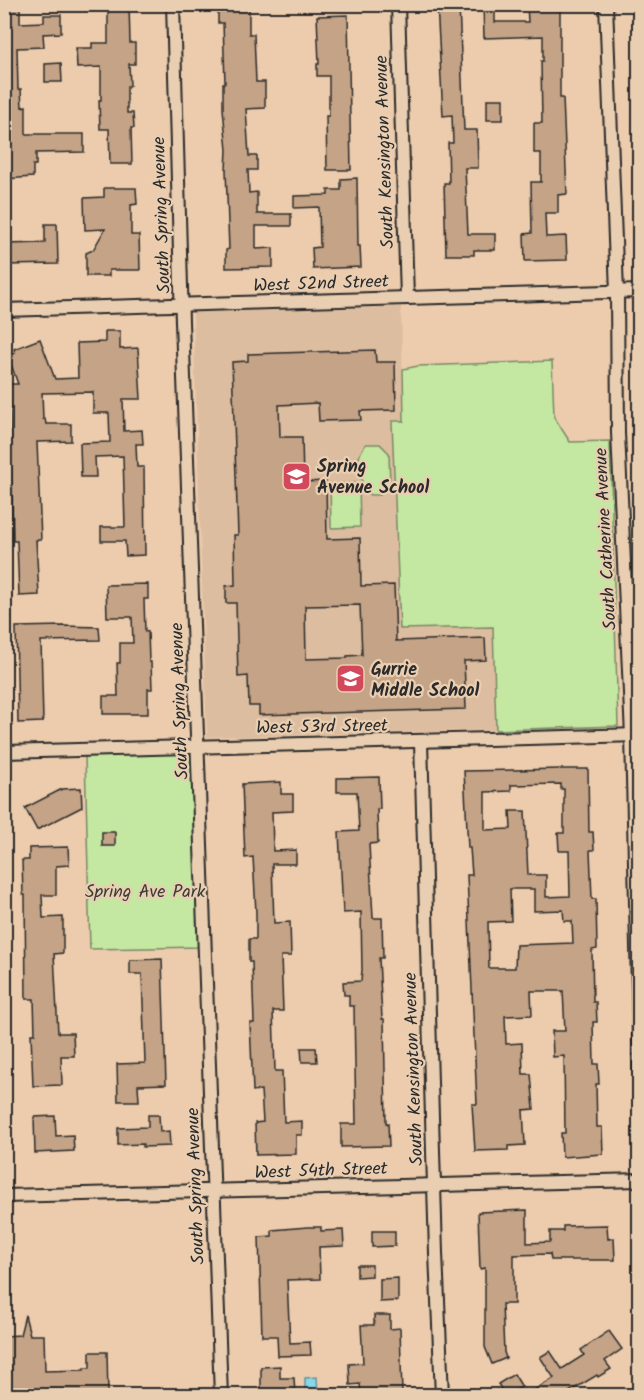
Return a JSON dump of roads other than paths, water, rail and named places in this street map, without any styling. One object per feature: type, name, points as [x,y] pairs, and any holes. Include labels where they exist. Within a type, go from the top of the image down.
[{"type":"street","name":"South Spring Avenue","points":[[173,4],[221,1395]]},
{"type":"street","name":"South Kensington Avenue","points":[[398,4],[407,298]]},
{"type":"street","name":"South Catherine Avenue","points":[[606,4],[617,292],[618,433],[636,736],[639,1072]]},
{"type":"street","name":"West 52nd Street","points":[[4,310],[639,291]]},
{"type":"street","name":"West 53rd Street","points":[[4,752],[636,736]]},
{"type":"street","name":"South Kensington Avenue","points":[[421,742],[442,1395]]},
{"type":"street","name":"West 54th Street","points":[[4,1196],[639,1180]]},
{"type":"water","points":[[317,1377],[318,1395],[305,1395],[305,1378]]},
{"type":"place","name":"Spring Avenue School","points":[[296,476]]},
{"type":"place","name":"Gurrie Middle School","points":[[350,679]]},
{"type":"park label","name":"Spring Ave Park","points":[[145,891]]}]
